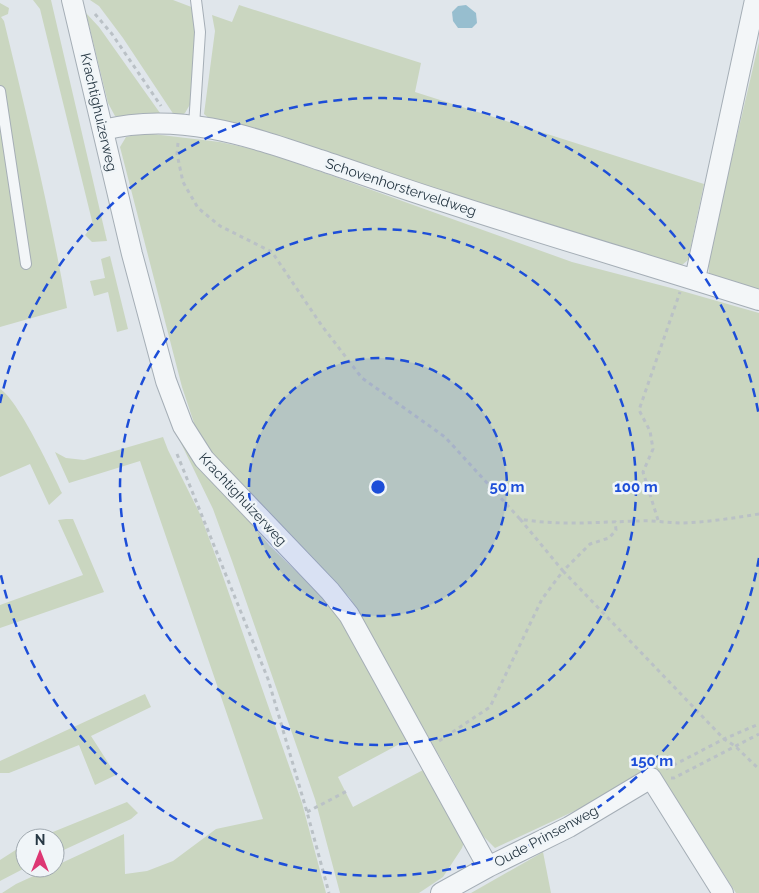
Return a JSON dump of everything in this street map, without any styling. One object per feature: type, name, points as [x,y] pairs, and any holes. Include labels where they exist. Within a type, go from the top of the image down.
[{"type":"street","points":[[690,278],[755,0]]},
{"type":"street","name":"Krachtighuizerweg","points":[[71,1],[132,254],[166,381],[183,426],[204,459],[330,591],[349,615],[488,867]]},
{"type":"street","name":"Schovenhorsterveldweg","points":[[103,130],[142,123],[172,123],[255,138],[446,202],[759,300]]},
{"type":"street","points":[[651,778],[723,893]]},
{"type":"street","name":"Oude Prinsenweg","points":[[441,893],[569,826],[651,778]]},
{"type":"lane","points":[[194,126],[200,32],[196,0]]},
{"type":"lane","points":[[0,92],[26,264]]},
{"type":"path","points":[[71,1],[94,13],[112,34],[172,123],[178,140],[177,154],[183,182],[198,208],[220,226],[272,252],[322,326],[362,378],[444,438],[520,519],[563,572],[724,739],[735,746],[759,770]]},
{"type":"path","points":[[658,520],[643,472],[653,449],[650,431],[639,410],[690,278]]},
{"type":"path","points":[[520,519],[535,522],[569,523],[658,520],[681,523],[704,522],[759,514]]},
{"type":"path","points":[[424,750],[490,707],[542,599],[563,572],[590,544],[608,538],[616,530],[615,521]]},
{"type":"path","points":[[651,778],[724,739],[759,724]]},
{"type":"path","points":[[651,778],[674,778],[759,734]]},
{"type":"path","points":[[307,812],[347,791]]},
{"type":"green space","points":[[33,0],[51,0],[107,241],[92,242],[85,235],[93,225],[40,9]]},
{"type":"green space","points":[[90,0],[173,0],[194,8],[197,29],[192,101],[185,113],[176,118],[123,38],[99,6]]},
{"type":"green space","points":[[0,3],[9,8],[8,14],[1,17],[4,21],[38,164],[67,308],[0,327]]},
{"type":"green space","points":[[239,5],[421,63],[415,92],[704,184],[688,260],[682,265],[671,266],[214,123],[204,114],[215,31],[212,15],[232,22]]},
{"type":"green space","points":[[86,13],[99,27],[160,113],[142,113],[126,118],[115,116],[108,103]]},
{"type":"green space","points":[[759,42],[759,294],[709,274],[708,260]]},
{"type":"green space","points":[[144,133],[220,142],[266,152],[572,262],[759,313],[759,893],[736,893],[654,765],[596,801],[495,848],[477,830],[454,782],[350,598],[218,463],[197,432],[182,387],[120,147],[126,137]]},
{"type":"green space","points":[[110,256],[128,329],[117,332],[108,292],[94,296],[90,281],[105,278],[101,259]]},
{"type":"green space","points":[[0,389],[7,395],[24,420],[62,493],[49,505],[30,464],[0,477]]},
{"type":"green space","points":[[163,437],[200,514],[219,565],[302,803],[326,893],[2,893],[29,878],[65,878],[65,861],[124,834],[125,874],[147,871],[173,861],[216,829],[263,819],[140,461],[69,483],[55,452],[66,458],[84,460]]},
{"type":"green space","points":[[178,437],[269,545],[338,612],[407,740],[338,777],[353,807],[423,770],[464,842],[443,877],[419,893],[340,893],[315,799],[232,561],[213,509]]},
{"type":"green space","points":[[73,519],[104,592],[0,628],[0,605],[83,575],[58,520]]},
{"type":"green space","points":[[145,694],[151,707],[91,736],[116,775],[95,785],[79,745],[9,773],[0,773],[0,761]]},
{"type":"green space","points":[[127,802],[138,813],[131,819],[65,849],[65,828],[63,828]]},
{"type":"green space","points":[[15,850],[15,873],[0,881],[0,860]]},
{"type":"green space","points":[[543,852],[551,893],[471,893]]},
{"type":"water","points":[[466,5],[476,13],[477,23],[472,28],[458,28],[453,21],[452,12],[458,6]]}]
